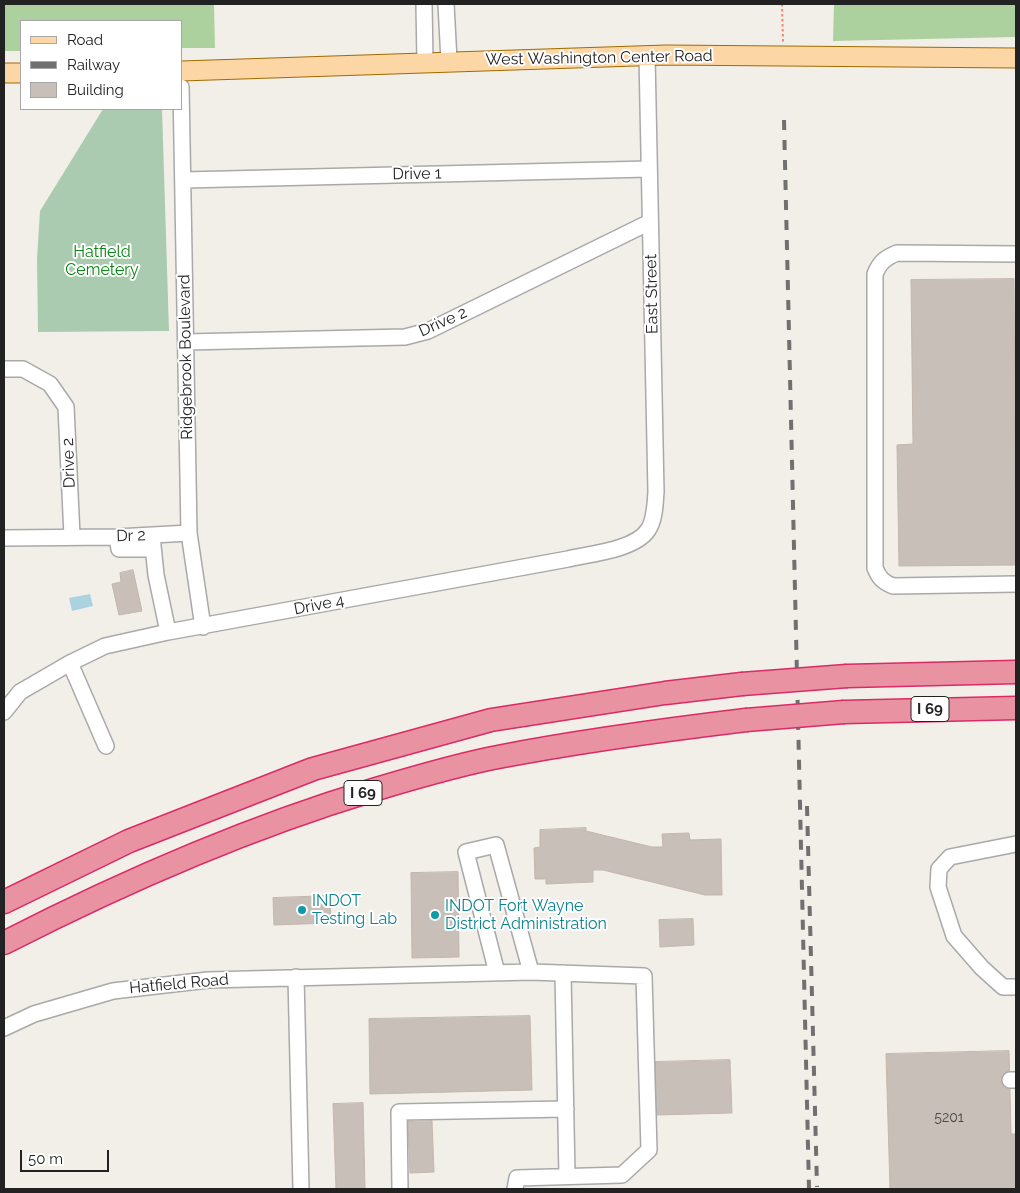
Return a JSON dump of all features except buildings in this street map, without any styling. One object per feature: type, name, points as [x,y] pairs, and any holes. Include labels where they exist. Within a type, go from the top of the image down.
[{"type":"highway","name":"I 69","points":[[4,902],[129,841],[313,769],[491,720],[665,692],[742,684],[847,676],[1016,672]]},
{"type":"highway","name":"I 69","points":[[4,943],[143,874],[233,838],[323,805],[496,757],[662,730],[746,720],[844,712],[1016,708]]},
{"type":"main road","name":"West Washington Center Road","points":[[182,71],[647,56],[1016,58]]},
{"type":"main road","points":[[4,74],[20,73]]},
{"type":"street","points":[[424,4],[425,62]]},
{"type":"street","points":[[446,4],[449,61]]},
{"type":"street","name":"East Street","points":[[647,56],[656,492],[654,512],[648,531]]},
{"type":"street","name":"Ridgebrook Boulevard","points":[[182,110],[189,533],[203,627]]},
{"type":"street","name":"Drive 1","points":[[184,180],[649,169]]},
{"type":"street","name":"Drive 2","points":[[186,342],[405,337],[428,330],[650,222]]},
{"type":"street","points":[[1016,254],[897,253],[886,257],[879,264],[875,274],[875,568],[878,576],[884,582],[893,586],[1016,584]]},
{"type":"street","name":"Drive 2","points":[[4,370],[23,369],[50,384],[66,407],[72,536]]},
{"type":"street","name":"Drive 4","points":[[4,712],[20,692],[70,663],[106,646],[168,632],[576,557],[629,545],[648,531]]},
{"type":"street","name":"Dr 2","points":[[4,538],[117,537],[152,542],[189,533]]},
{"type":"street","points":[[152,542],[158,588],[168,632]]},
{"type":"street","points":[[70,663],[106,746]]},
{"type":"street","points":[[497,973],[466,852],[496,844],[531,972]]},
{"type":"street","points":[[1016,844],[950,856],[939,869],[938,886],[954,936],[982,968],[1003,987],[1016,987]]},
{"type":"street","name":"Hatfield Road","points":[[4,1028],[34,1014],[114,991],[208,980],[531,972],[644,976],[649,1150],[622,1175],[567,1176]]},
{"type":"street","points":[[515,1189],[517,1178],[567,1176],[563,973]]},
{"type":"street","points":[[296,977],[301,1189]]},
{"type":"street","points":[[400,1189],[399,1112],[566,1109]]},
{"type":"path","points":[[782,4],[783,42]]},
{"type":"green space","points":[[4,4],[214,4],[215,48],[182,48],[182,20],[20,20],[20,51],[4,51]]},
{"type":"green space","points":[[834,4],[1016,4],[1016,37],[833,41]]},
{"type":"green space","name":"Hatfield Cemetery","points":[[102,110],[162,110],[169,331],[38,332],[37,259],[40,211]]},
{"type":"water","points":[[90,594],[93,606],[72,611],[69,598]]},
{"type":"railway","points":[[784,120],[809,1189]]},
{"type":"railway","points":[[807,806],[817,1187]]},
{"type":"place","name":"INDOT Testing Lab","points":[[302,910]]},
{"type":"place","name":"INDOT Fort Wayne District Administration","points":[[435,915]]}]
